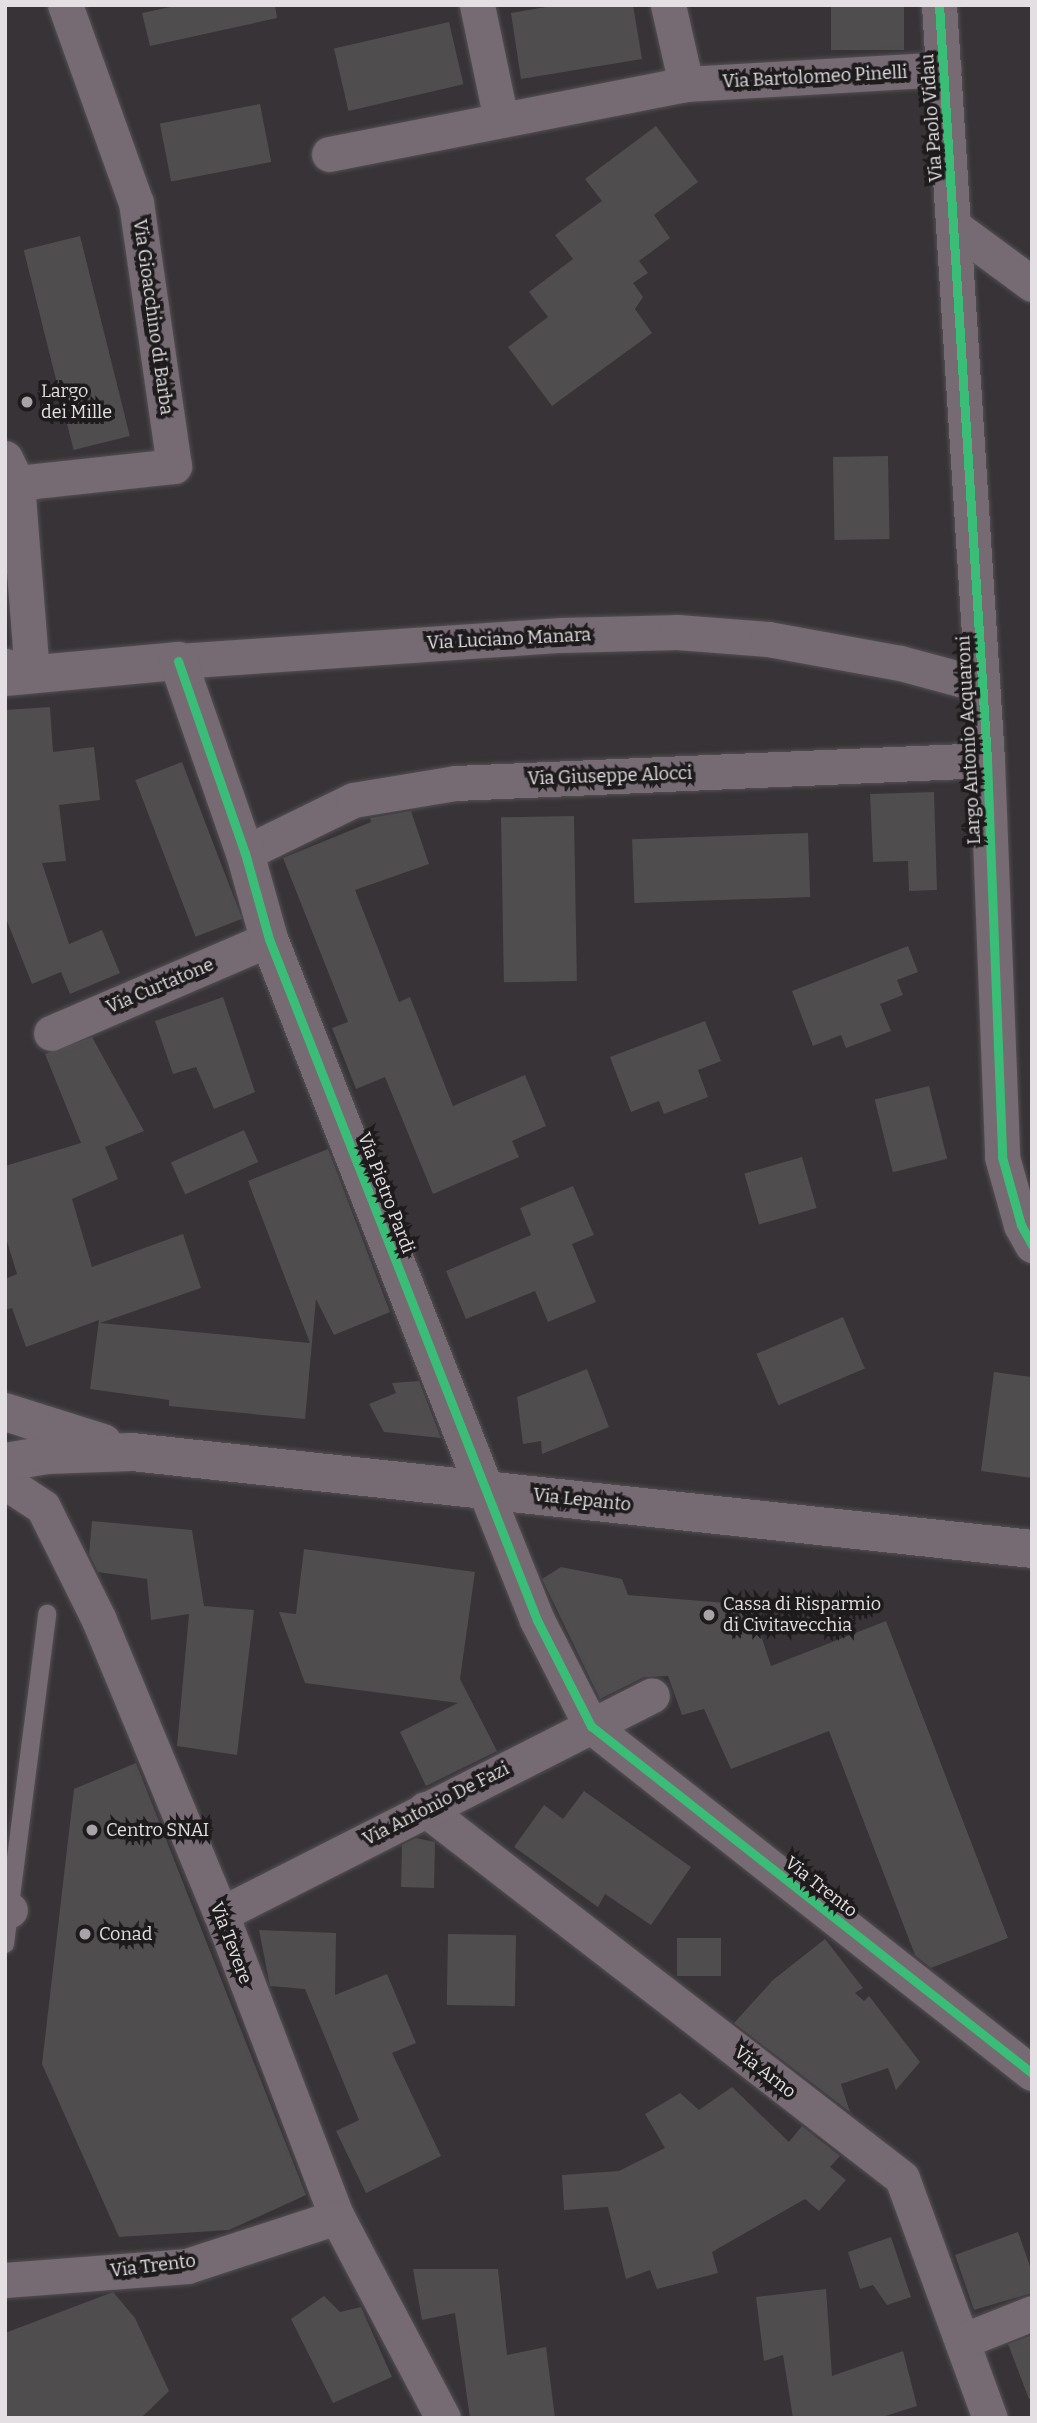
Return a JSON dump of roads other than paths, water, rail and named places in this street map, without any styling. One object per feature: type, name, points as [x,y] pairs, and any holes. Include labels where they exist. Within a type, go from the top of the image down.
[{"type":"street","name":"Via Gioacchino di Barba","points":[[9,478],[174,466],[136,203],[65,5]]},
{"type":"street","points":[[477,5],[501,120]]},
{"type":"street","points":[[668,5],[685,84]]},
{"type":"street","name":"Via Paolo Vidau","points":[[939,5],[956,228]]},
{"type":"street","name":"Via Bartolomeo Pinelli","points":[[329,154],[685,84],[944,69]]},
{"type":"street","points":[[956,228],[1032,284]]},
{"type":"street","name":"Largo Antonio Acquaroni","points":[[956,228],[987,760],[1002,1157],[1021,1225],[1032,1245]]},
{"type":"street","points":[[9,478],[14,672]]},
{"type":"street","name":"Via Luciano Manara","points":[[14,672],[547,636],[677,632],[768,639],[900,663],[982,685]]},
{"type":"street","name":"Via Pietro Pardi","points":[[178,661],[245,853],[269,939],[537,1620],[591,1726]]},
{"type":"street","name":"Via Giuseppe Alocci","points":[[245,853],[353,800],[456,783],[987,760]]},
{"type":"street","name":"Via Curtatone","points":[[51,1033],[269,939]]},
{"type":"street","points":[[5,1412],[5,1449]]},
{"type":"street","name":"Via Lepanto","points":[[5,1412],[132,1452]]},
{"type":"street","name":"Via Lepanto","points":[[5,1462],[47,1455],[132,1452],[1032,1549]]},
{"type":"street","name":"Via Tevere","points":[[5,1482],[43,1507],[99,1620],[221,1914],[337,2217],[428,2384],[443,2418]]},
{"type":"street","name":"Via Antonio De Fazi","points":[[221,1914],[652,1695]]},
{"type":"street","name":"Via Trento","points":[[591,1726],[1032,2073]]},
{"type":"street","name":"Via Arno","points":[[425,1809],[902,2178],[990,2418]]},
{"type":"street","name":"Via Trento","points":[[5,2280],[187,2266],[337,2217]]},
{"type":"street","points":[[962,2341],[1032,2313]]},
{"type":"street","points":[[424,2418],[428,2384]]},
{"type":"lane","points":[[5,1944],[7,1909],[47,1614]]},
{"type":"place","name":"Largo dei Mille","points":[[27,402]]},
{"type":"place","name":"Cassa di Risparmio di Civitavecchia","points":[[709,1615]]},
{"type":"place","name":"Centro SNAI","points":[[92,1830]]},
{"type":"place","name":"Conad","points":[[85,1934]]}]
